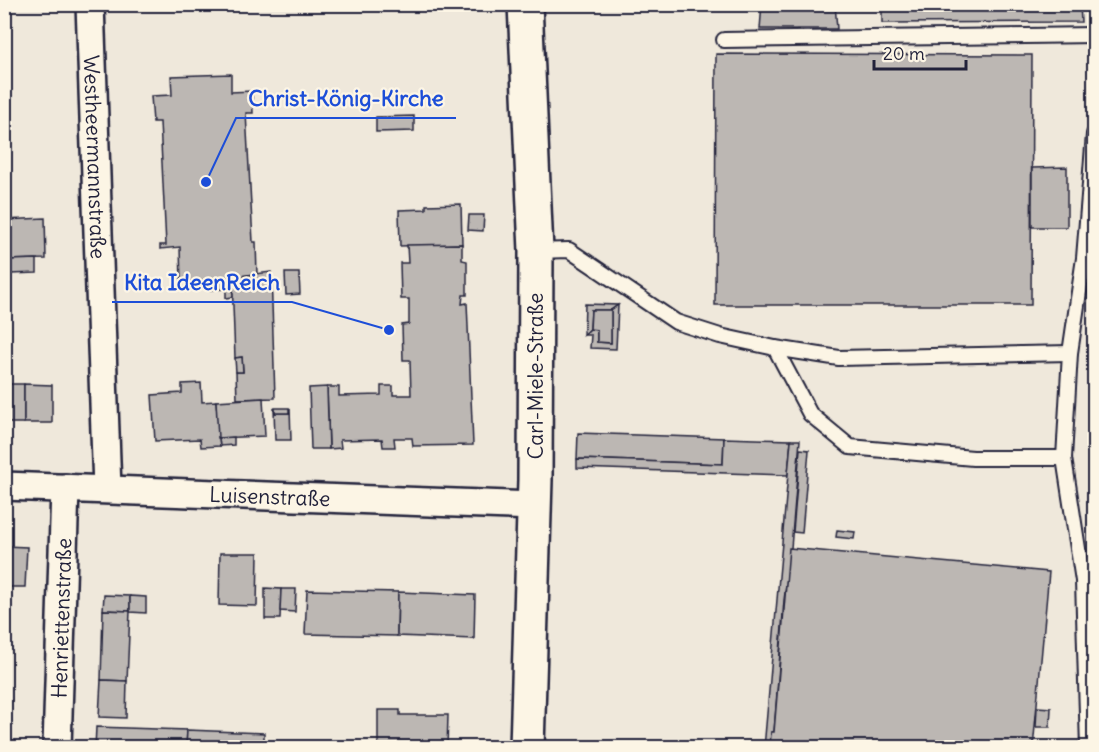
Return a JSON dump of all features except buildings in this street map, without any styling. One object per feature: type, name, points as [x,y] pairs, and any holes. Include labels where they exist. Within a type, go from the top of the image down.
[{"type":"street","name":"Westheermannstraße","points":[[90,4],[107,489]]},
{"type":"street","name":"Carl-Miele-Straße","points":[[525,4],[536,251],[534,506],[527,747]]},
{"type":"street","name":"Luisenstraße","points":[[4,486],[534,506]]},
{"type":"street","name":"Henriettenstraße","points":[[57,747],[65,488]]},
{"type":"lane","points":[[724,40],[1095,35]]},
{"type":"lane","points":[[1088,747],[1083,581],[1064,458],[1070,353],[1083,258],[1095,134]]},
{"type":"lane","points":[[536,251],[569,250],[676,322],[720,336],[775,348],[839,358],[1070,353]]},
{"type":"lane","points":[[775,348],[810,414],[850,447],[973,458],[1064,458]]},
{"type":"place","name":"Christ-König-Kirche","points":[[206,182]]},
{"type":"place","name":"Kita IdeenReich","points":[[389,330]]}]
